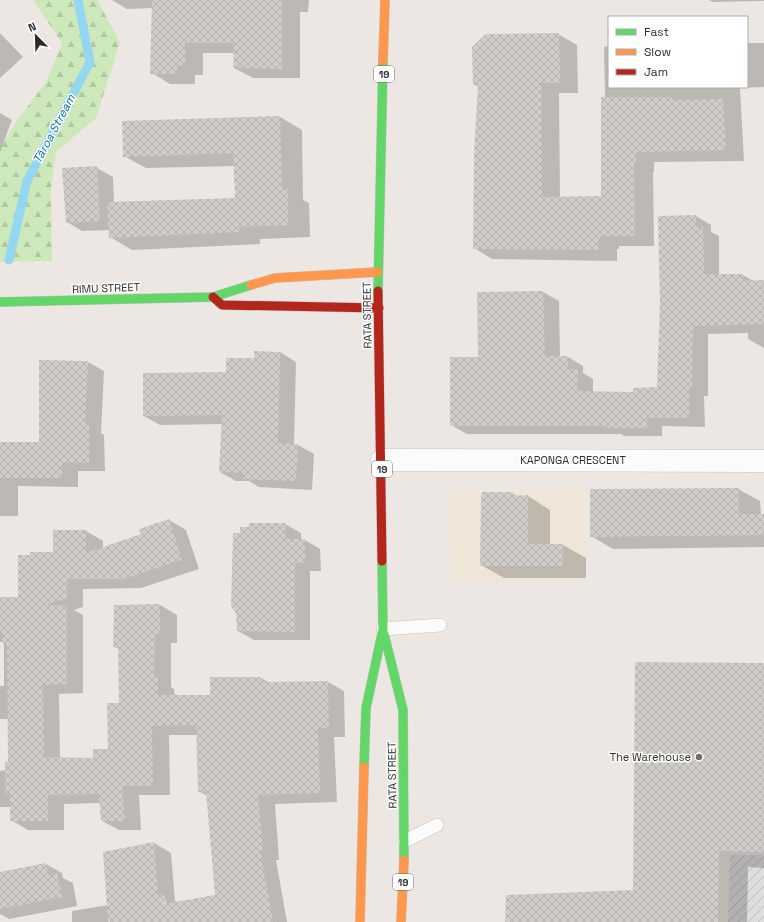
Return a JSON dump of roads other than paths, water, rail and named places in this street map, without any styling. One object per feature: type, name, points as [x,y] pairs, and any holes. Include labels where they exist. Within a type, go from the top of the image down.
[{"type":"main road","name":"RATA STREET","points":[[360,922],[366,708],[383,629],[382,460],[378,272],[385,0]]},
{"type":"main road","name":"RIMU STREET","points":[[0,302],[213,297],[275,278],[378,272]]},
{"type":"main road","name":"RIMU STREET","points":[[213,297],[222,305],[379,308]]},
{"type":"main road","name":"RATA STREET","points":[[383,629],[403,710],[405,841],[401,922]]},
{"type":"street","name":"KAPONGA CRESCENT","points":[[382,460],[764,460]]},
{"type":"lane","points":[[383,629],[440,625]]},
{"type":"lane","points":[[405,841],[436,825]]},
{"type":"waterway","name":"Tāroa Stream","points":[[9,260],[27,181],[90,62],[78,0]]},
{"type":"place","name":"The Warehouse","points":[[699,757]]}]
